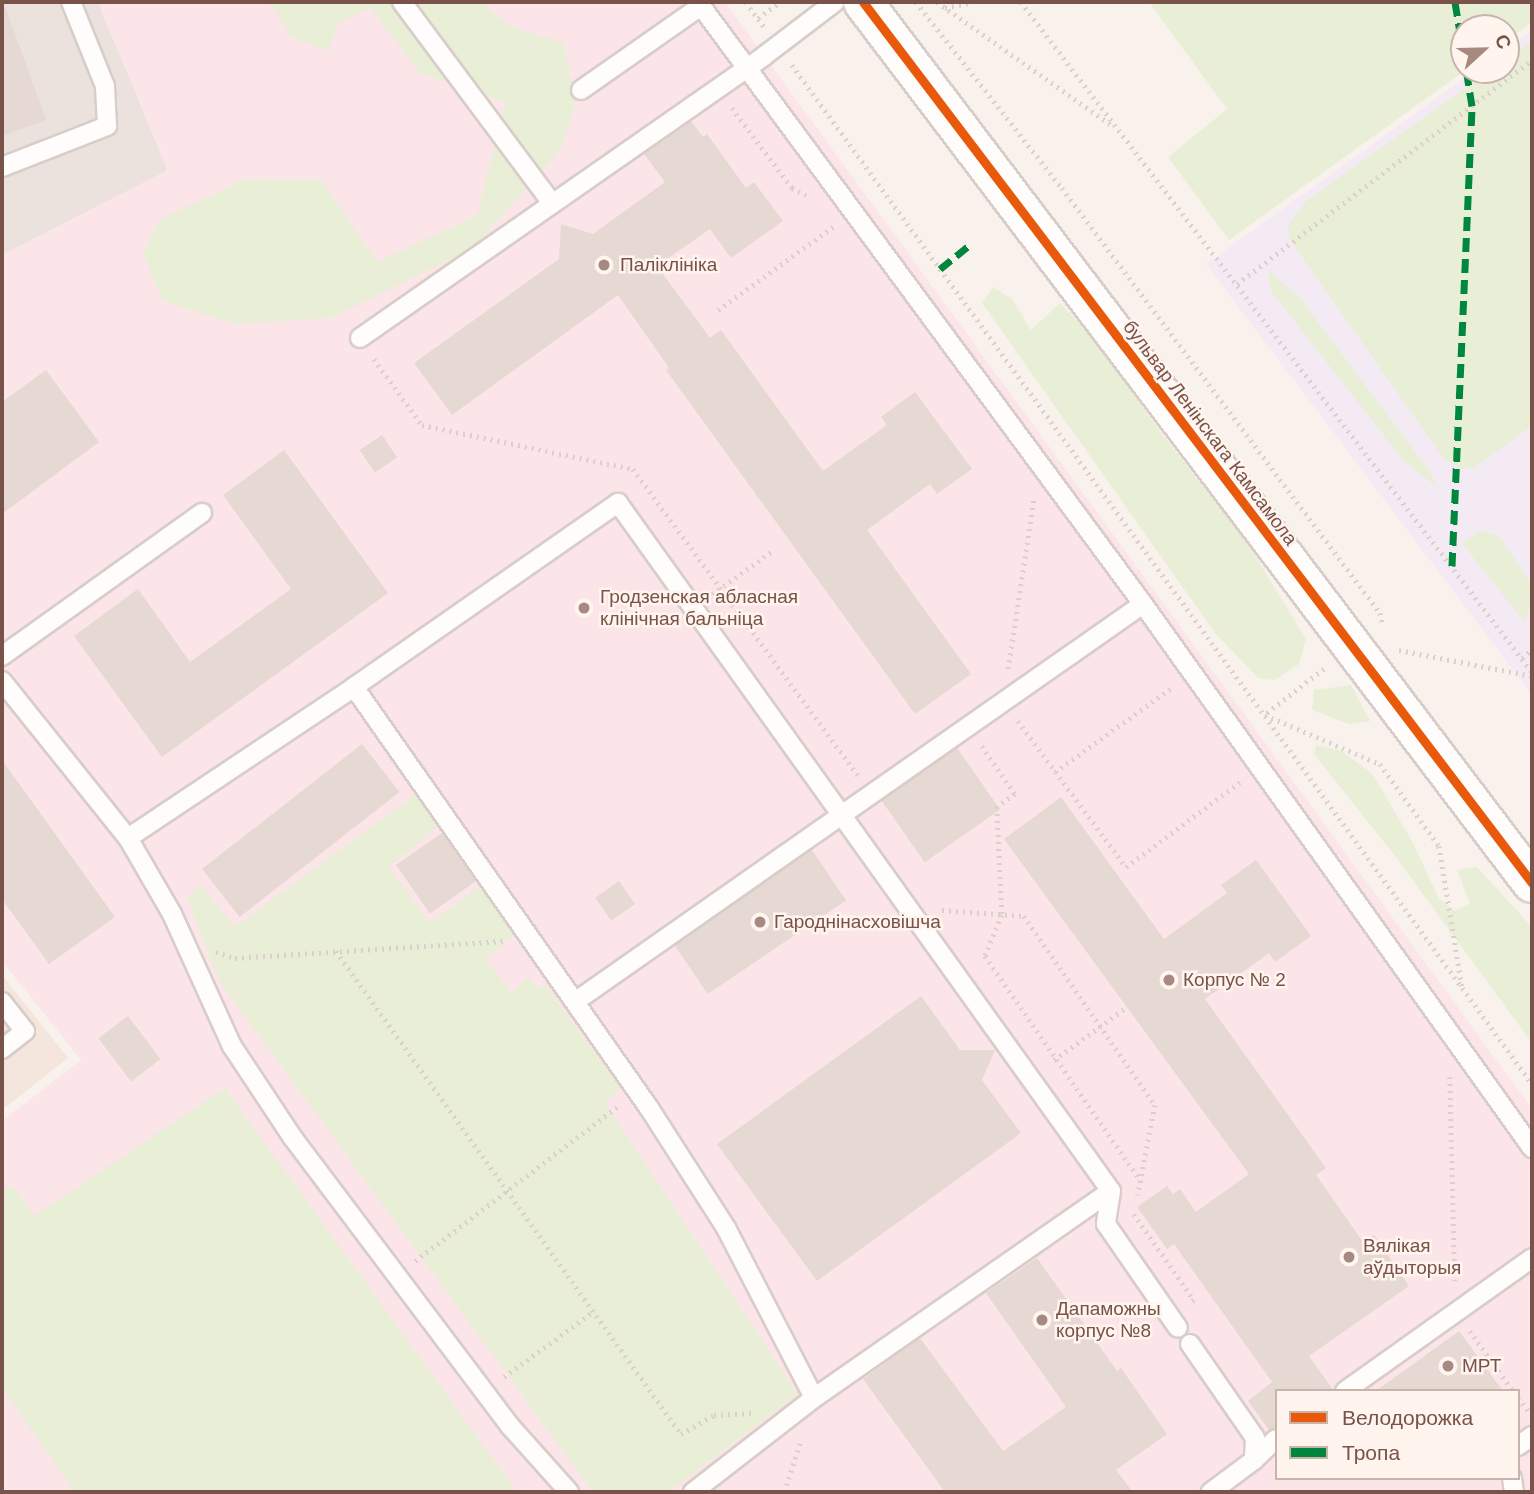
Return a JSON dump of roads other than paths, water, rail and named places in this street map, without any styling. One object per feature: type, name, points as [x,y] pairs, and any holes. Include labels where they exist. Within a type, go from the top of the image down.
[{"type":"street","name":"бульвар Ленінскага Камсамола","points":[[863,2],[1532,883]]},
{"type":"lane","points":[[2,167],[107,126],[105,86],[71,2]]},
{"type":"lane","points":[[402,2],[552,203]]},
{"type":"lane","points":[[360,338],[744,69],[835,2]]},
{"type":"lane","points":[[581,90],[701,6],[744,69],[1143,604],[1532,1148]]},
{"type":"lane","points":[[128,838],[354,687],[618,503],[1111,1191],[1106,1224],[1174,1322]]},
{"type":"lane","points":[[2,656],[202,513]]},
{"type":"lane","points":[[576,1001],[842,812],[1143,604]]},
{"type":"lane","points":[[2,681],[128,838],[185,942],[232,1046],[293,1138],[510,1426],[569,1492]]},
{"type":"lane","points":[[354,687],[576,1001],[726,1228],[814,1398]]},
{"type":"lane","points":[[2,1002],[25,1031],[2,1049]]},
{"type":"lane","points":[[693,1492],[814,1398],[1111,1191]]},
{"type":"lane","points":[[1348,1389],[1532,1258]]},
{"type":"lane","points":[[1190,1344],[1255,1438],[1254,1460]]},
{"type":"lane","points":[[1211,1492],[1254,1460],[1275,1440]]},
{"type":"place","name":"Паліклініка","points":[[604,265]]},
{"type":"place","name":"Гродзенская абласная клінічная бальніца","points":[[584,608]]},
{"type":"place","name":"Гароднінасховішча","points":[[760,922]]},
{"type":"place","name":"Корпус № 2","points":[[1169,980]]},
{"type":"place","name":"Вялікая аўдыторыя","points":[[1349,1257]]},
{"type":"place","name":"Дапаможны корпус №8","points":[[1042,1320]]},
{"type":"place","name":"МРТ","points":[[1448,1366]]}]
